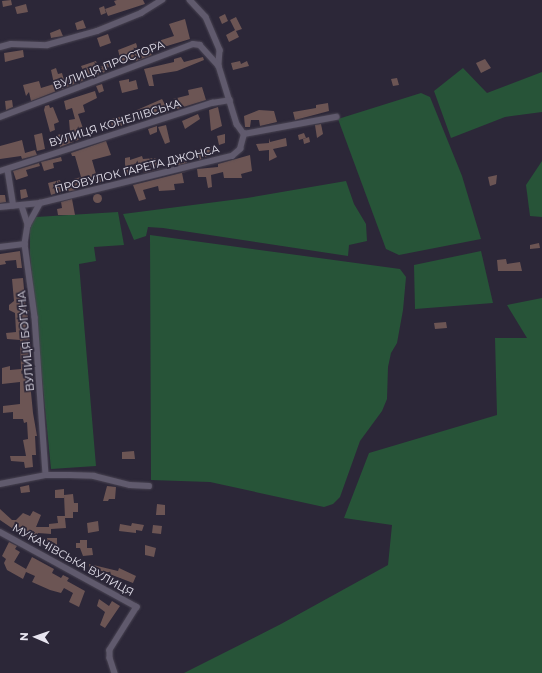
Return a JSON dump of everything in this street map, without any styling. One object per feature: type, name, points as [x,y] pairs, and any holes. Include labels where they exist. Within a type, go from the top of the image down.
[{"type":"street","points":[[0,47],[11,44],[48,45],[97,31],[141,13],[162,0]]},
{"type":"street","points":[[190,0],[206,17],[220,50],[219,66],[237,124],[244,134],[336,117]]},
{"type":"street","name":"ВУЛИЦЯ ПРОСТОРА","points":[[0,117],[192,44],[200,45],[219,66]]},
{"type":"street","name":"ВУЛИЦЯ КОНЕЛІВСЬКА","points":[[0,171],[8,170],[22,163],[212,103],[230,100]]},
{"type":"street","name":"ПРОВУЛОК ГАРЕТА ДЖОНСА","points":[[0,208],[40,203],[232,156],[240,149],[244,134]]},
{"type":"street","points":[[8,170],[14,206]]},
{"type":"street","points":[[28,225],[40,203]]},
{"type":"street","name":"ВУЛИЦЯ БОГУНА","points":[[22,206],[28,225],[25,244],[35,317],[46,476]]},
{"type":"street","points":[[0,247],[25,244]]},
{"type":"street","points":[[0,484],[46,476],[94,476],[130,485],[149,486]]},
{"type":"street","name":"МУКАЧІВСЬКА ВУЛИЦЯ","points":[[0,532],[136,607],[110,650],[110,658],[115,673]]},
{"type":"green space","points":[[463,68],[487,93],[542,72],[542,112],[505,117],[451,138],[434,91]]},
{"type":"green space","points":[[421,93],[430,97],[462,176],[481,239],[399,255],[386,249],[338,119]]},
{"type":"green space","points":[[542,161],[542,217],[530,216],[526,185]]},
{"type":"green space","points":[[346,181],[354,204],[366,224],[367,241],[349,245],[348,256],[163,228],[148,227],[146,236],[134,240],[123,214],[247,198]]},
{"type":"green space","points":[[118,212],[124,245],[94,247],[96,261],[79,264],[96,466],[51,469],[30,255],[30,227],[36,217]]},
{"type":"green space","points":[[150,235],[400,269],[406,277],[403,310],[397,343],[391,353],[388,367],[387,399],[382,411],[360,441],[340,497],[333,504],[324,507],[210,482],[151,480]]},
{"type":"green space","points":[[481,251],[493,303],[415,309],[414,265]]},
{"type":"green space","points":[[542,298],[542,673],[184,673],[281,624],[388,565],[392,525],[344,518],[369,453],[497,415],[495,338],[527,338],[507,305]]},
{"type":"building","points":[[11,0],[12,5],[3,7],[2,1]]},
{"type":"building","points":[[143,0],[145,4],[108,16],[105,9],[116,5],[114,1]]},
{"type":"building","points":[[26,4],[28,12],[17,14],[15,7]]},
{"type":"building","points":[[104,6],[106,13],[101,15],[99,8]]},
{"type":"building","points":[[225,14],[228,21],[222,24],[219,17]]},
{"type":"building","points":[[236,17],[242,29],[236,31],[239,37],[229,42],[226,35],[235,30],[230,20]]},
{"type":"building","points":[[185,19],[190,39],[154,50],[152,43],[174,36],[169,24]]},
{"type":"building","points":[[83,20],[86,28],[77,30],[75,23]]},
{"type":"building","points":[[60,29],[63,36],[51,38],[50,33]]},
{"type":"building","points":[[108,34],[111,43],[100,47],[97,38]]},
{"type":"building","points":[[136,43],[138,49],[142,48],[143,52],[150,50],[152,55],[136,61],[135,58],[121,62],[118,50]]},
{"type":"building","points":[[23,50],[24,57],[5,62],[4,53]]},
{"type":"building","points":[[181,57],[184,62],[203,57],[204,60],[177,71],[152,75],[154,86],[149,86],[144,69],[174,62],[174,59]]},
{"type":"building","points":[[485,59],[491,68],[481,73],[476,63]]},
{"type":"building","points":[[96,61],[98,67],[108,62],[109,67],[105,69],[105,72],[31,101],[29,92],[26,96],[23,85],[39,81],[41,88],[54,84],[51,70],[56,68],[58,74],[62,73],[64,80],[83,71],[81,66]]},
{"type":"building","points":[[240,61],[241,64],[247,61],[249,66],[233,70],[231,63]]},
{"type":"building","points":[[397,78],[399,85],[393,86],[391,79]]},
{"type":"building","points":[[129,79],[129,82],[136,80],[138,89],[122,93],[119,81]]},
{"type":"building","points":[[102,84],[104,91],[99,93],[96,86]]},
{"type":"building","points":[[202,87],[206,100],[177,109],[173,99],[189,95],[188,90]]},
{"type":"building","points":[[95,91],[97,98],[83,105],[85,112],[78,114],[86,137],[60,147],[57,135],[70,132],[69,120],[75,119],[72,108],[66,110],[64,101]]},
{"type":"building","points":[[162,99],[169,112],[139,119],[137,110]]},
{"type":"building","points":[[12,100],[13,107],[6,110],[5,101]]},
{"type":"building","points":[[328,103],[329,111],[295,120],[293,112],[316,108],[316,105]]},
{"type":"building","points":[[49,105],[50,108],[53,107],[59,122],[54,124],[55,130],[50,132],[44,110],[45,106]]},
{"type":"building","points":[[218,107],[222,126],[211,131],[209,110]]},
{"type":"building","points":[[259,110],[274,111],[277,122],[260,126],[259,120],[251,120],[250,127],[245,127],[244,116]]},
{"type":"building","points":[[198,114],[200,119],[185,129],[182,121]]},
{"type":"building","points":[[126,115],[129,124],[112,128],[111,119]]},
{"type":"building","points":[[321,124],[323,134],[317,138],[315,125]]},
{"type":"building","points":[[166,125],[170,142],[165,144],[158,127]]},
{"type":"building","points":[[157,126],[157,132],[150,135],[148,129]]},
{"type":"building","points":[[42,133],[45,149],[37,151],[34,135]]},
{"type":"building","points":[[304,133],[306,138],[299,140],[298,135]]},
{"type":"building","points":[[225,134],[225,143],[219,145],[217,136]]},
{"type":"building","points":[[309,137],[310,142],[304,144],[303,139]]},
{"type":"building","points":[[269,138],[270,142],[286,138],[287,146],[273,149],[277,157],[269,161],[269,150],[259,151],[256,144],[269,143]]},
{"type":"building","points":[[22,140],[25,153],[35,150],[37,155],[22,159],[21,156],[0,159],[0,146]]},
{"type":"building","points":[[106,141],[111,155],[92,160],[96,174],[101,172],[104,181],[96,183],[95,180],[76,185],[74,179],[81,177],[75,156],[72,156],[71,153]]},
{"type":"building","points":[[216,145],[219,151],[199,160],[198,151]]},
{"type":"building","points":[[184,153],[187,163],[175,166],[175,155]]},
{"type":"building","points":[[250,155],[252,171],[241,174],[242,178],[224,178],[223,172],[211,175],[212,187],[208,188],[206,177],[198,177],[197,169],[218,167],[218,164]]},
{"type":"building","points":[[142,156],[143,159],[156,158],[160,169],[144,173],[142,163],[131,165],[133,173],[125,175],[125,158],[130,157],[130,160]]},
{"type":"building","points":[[61,157],[62,161],[53,163],[54,168],[44,171],[41,162]]},
{"type":"building","points":[[39,163],[40,166],[26,170],[28,176],[16,180],[13,171]]},
{"type":"building","points":[[189,171],[182,173],[184,183],[174,184],[175,190],[159,191],[158,186],[143,190],[146,199],[139,201],[133,185]]},
{"type":"building","points":[[497,175],[496,184],[490,186],[488,177]]},
{"type":"building","points":[[60,180],[63,191],[51,195],[48,183]]},
{"type":"building","points":[[76,184],[77,190],[65,192],[64,187]]},
{"type":"building","points":[[26,189],[28,197],[21,199],[20,190]]},
{"type":"building","points":[[95,194],[99,194],[101,198],[99,202],[95,202],[93,200],[93,196]]},
{"type":"building","points":[[0,195],[5,195],[6,202],[0,203]]},
{"type":"building","points":[[72,199],[75,215],[58,215],[57,209],[62,208],[61,202]]},
{"type":"building","points":[[539,243],[540,248],[530,249],[530,245]]},
{"type":"building","points":[[20,251],[22,268],[17,268],[16,260],[5,261],[6,264],[0,265],[0,254]]},
{"type":"building","points":[[506,259],[507,264],[520,262],[522,271],[498,271],[497,260]]},
{"type":"building","points":[[23,278],[26,310],[29,310],[27,322],[31,349],[29,349],[29,363],[27,363],[28,376],[33,375],[33,382],[30,382],[37,436],[35,436],[36,455],[32,455],[33,467],[25,468],[24,462],[11,461],[10,456],[26,456],[23,440],[28,439],[27,422],[24,423],[23,419],[13,419],[13,412],[3,413],[3,406],[20,404],[20,382],[2,384],[2,368],[10,366],[10,370],[21,369],[20,340],[7,339],[6,333],[16,332],[15,313],[9,310],[9,305],[14,301],[12,279]]},
{"type":"building","points":[[446,322],[447,328],[435,329],[434,323]]},
{"type":"building","points":[[134,451],[135,459],[122,459],[122,452]]},
{"type":"building","points":[[29,485],[30,492],[21,493],[20,487]]},
{"type":"building","points":[[107,486],[116,487],[115,499],[103,501]]},
{"type":"building","points":[[64,489],[64,498],[55,498],[55,490]]},
{"type":"building","points":[[73,494],[74,503],[78,503],[78,512],[73,512],[73,518],[65,518],[66,528],[51,529],[51,534],[38,533],[36,539],[22,535],[0,520],[0,509],[12,520],[16,520],[23,513],[30,516],[33,511],[41,515],[36,527],[49,527],[49,524],[58,523],[57,516],[65,516],[64,495]]},
{"type":"building","points":[[157,504],[165,505],[165,515],[156,515]]},
{"type":"building","points":[[98,521],[99,531],[88,533],[87,523]]},
{"type":"building","points":[[132,523],[144,525],[142,531],[136,530],[136,533],[119,531],[120,524],[131,526]]},
{"type":"building","points":[[153,525],[162,526],[161,534],[152,533]]},
{"type":"building","points":[[47,538],[57,538],[57,547],[48,547]]},
{"type":"building","points":[[80,540],[87,540],[87,548],[92,548],[93,555],[83,556],[80,548],[76,548],[76,543],[80,543]]},
{"type":"building","points":[[9,542],[17,546],[15,549],[20,552],[14,562],[26,569],[32,557],[54,569],[52,573],[61,578],[63,575],[69,578],[67,581],[85,591],[79,607],[69,602],[73,593],[64,588],[61,593],[50,590],[32,582],[35,576],[26,572],[23,579],[7,570],[4,563],[6,559],[2,556]]},
{"type":"building","points":[[145,545],[156,548],[154,557],[145,555]]},
{"type":"building","points":[[89,564],[118,571],[119,568],[136,576],[133,583],[99,570],[98,574],[90,573]]},
{"type":"building","points":[[99,599],[109,606],[112,601],[120,606],[105,628],[100,625],[105,612],[97,606]]}]
